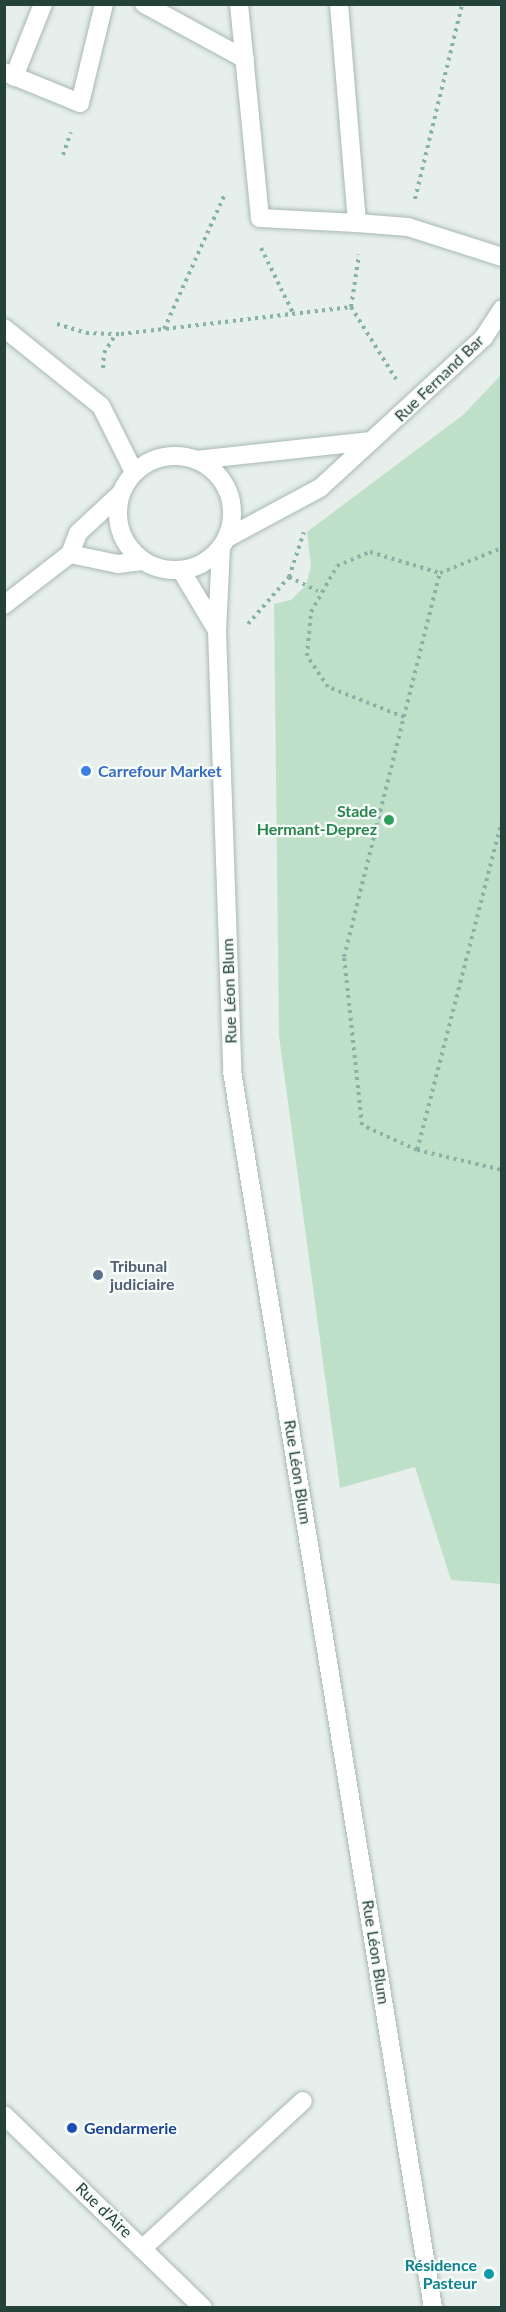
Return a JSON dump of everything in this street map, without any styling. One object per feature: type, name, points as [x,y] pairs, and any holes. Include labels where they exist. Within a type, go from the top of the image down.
[{"type":"street","points":[[43,4],[9,75],[80,103],[104,4]]},
{"type":"street","points":[[144,4],[244,59]]},
{"type":"street","points":[[239,4],[260,218],[408,227],[501,257]]},
{"type":"street","points":[[339,4],[357,223]]},
{"type":"street","name":"Rue Fernand Bar","points":[[224,542],[320,488],[484,337],[501,309]]},
{"type":"street","points":[[4,328],[101,406],[134,472]]},
{"type":"street","points":[[4,605],[70,554],[78,533],[121,493],[134,472],[163,457],[196,460],[371,441]]},
{"type":"street","points":[[70,554],[118,564],[142,561],[181,570],[204,563],[224,542],[232,520],[228,492],[212,469],[196,460]]},
{"type":"street","points":[[121,493],[120,531],[142,561]]},
{"type":"street","name":"Rue Léon Blum","points":[[224,542],[217,631],[232,1071],[432,2307]]},
{"type":"street","points":[[181,570],[207,605],[217,631]]},
{"type":"street","points":[[143,2248],[303,2101]]},
{"type":"street","name":"Rue d'Aire","points":[[4,2115],[203,2307]]},
{"type":"path","points":[[408,227],[462,4]]},
{"type":"path","points":[[63,154],[74,123]]},
{"type":"path","points":[[164,329],[228,188]]},
{"type":"path","points":[[260,218],[261,256],[293,314]]},
{"type":"path","points":[[357,223],[360,268],[351,307],[411,406]]},
{"type":"path","points":[[57,324],[86,333],[164,329],[351,307]]},
{"type":"path","points":[[217,631],[248,625],[289,577],[320,488]]},
{"type":"path","points":[[404,717],[328,687],[307,656],[318,591],[337,566],[370,552],[440,573],[501,548]]},
{"type":"path","points":[[440,573],[344,957],[362,1125],[417,1149],[501,1170]]},
{"type":"path","points":[[289,577],[318,591]]},
{"type":"path","points":[[417,1149],[501,820]]},
{"type":"green space","name":"Stade Hermant-Deprez","points":[[501,375],[501,1584],[451,1580],[415,1467],[340,1488],[279,1036],[274,604],[291,600],[306,585],[311,566],[307,532],[463,415]]},
{"type":"place","name":"Carrefour Market","points":[[86,771]]},
{"type":"place","name":"Stade Hermant-Deprez","points":[[389,820]]},
{"type":"place","name":"Tribunal judiciaire","points":[[98,1275]]},
{"type":"place","name":"Gendarmerie","points":[[72,2128]]},
{"type":"place","name":"Résidence Pasteur","points":[[489,2274]]}]
